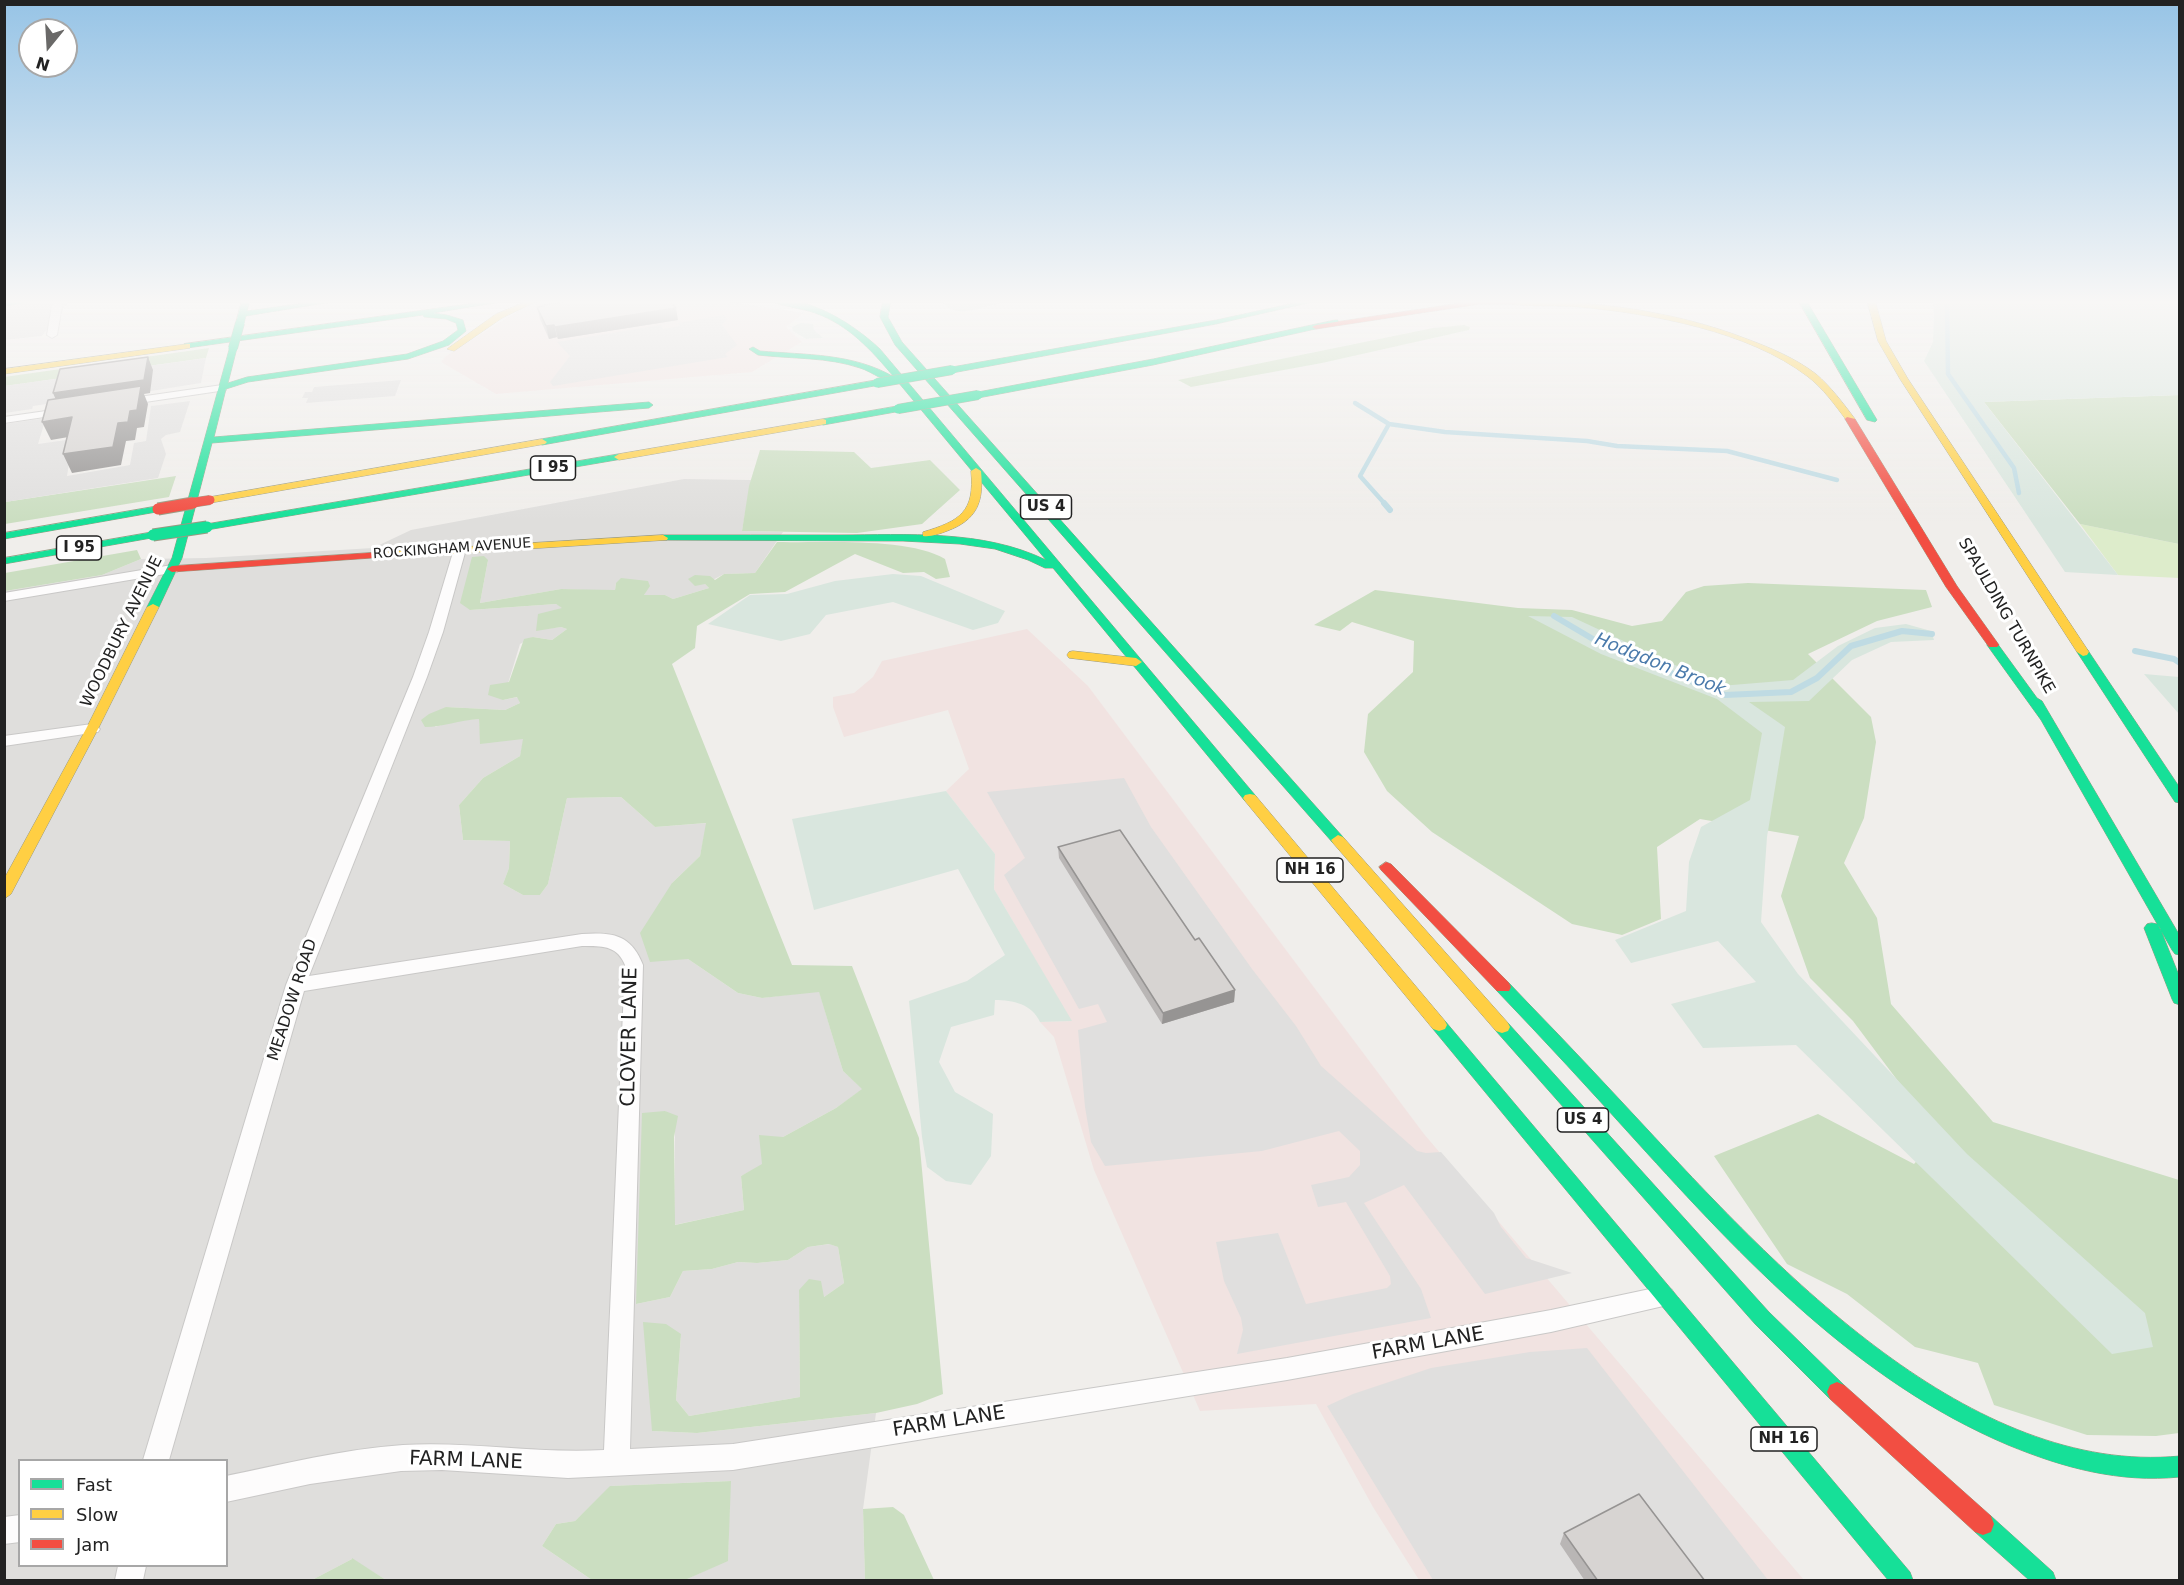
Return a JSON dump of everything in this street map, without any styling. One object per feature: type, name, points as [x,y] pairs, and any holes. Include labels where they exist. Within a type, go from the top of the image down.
[{"type":"main road","name":"WOODBURY AVENUE","points":[[4,894],[92,729],[172,569],[226,374]]},
{"type":"main road","points":[[222,388],[247,380],[287,374]]},
{"type":"main road","points":[[222,388],[245,387],[328,374]]},
{"type":"main road","points":[[883,374],[911,390]]},
{"type":"main road","name":"NH 16","points":[[897,374],[1065,576],[1097,632],[1136,662],[1902,1581]]},
{"type":"main road","name":"US 4","points":[[926,374],[1632,1176],[1761,1318],[1861,1416],[2045,1581]]},
{"type":"main road","name":"I 95","points":[[4,537],[929,374]]},
{"type":"main road","name":"I 95","points":[[4,561],[898,409],[1090,374]]},
{"type":"main road","points":[[1808,374],[1817,380],[1850,417],[1952,587],[2047,720]]},
{"type":"main road","points":[[1845,374],[1878,430]]},
{"type":"main road","points":[[1901,374],[2180,799]]},
{"type":"main road","points":[[692,402],[877,383]]},
{"type":"main road","points":[[209,440],[669,404]]},
{"type":"main road","points":[[903,538],[935,532],[963,520],[973,511],[978,500],[979,482],[976,471]]},
{"type":"main road","points":[[903,538],[969,540],[1004,544],[1035,557],[1065,576]]},
{"type":"main road","name":"ROCKINGHAM AVENUE","points":[[172,569],[624,539],[903,538]]},
{"type":"main road","name":"SPAULDING TURNPIKE","points":[[1968,585],[2180,950]]},
{"type":"main road","points":[[1153,630],[1331,811]]},
{"type":"main road","points":[[1097,632],[1073,655],[1136,662]]},
{"type":"main road","points":[[2122,849],[2180,999]]},
{"type":"main road","points":[[1379,860],[1485,965],[1760,1258],[1834,1327],[1872,1357],[1951,1410],[1995,1433],[2041,1450],[2087,1462],[2131,1468],[2180,1466]]},
{"type":"street","points":[[114,404],[222,388]]},
{"type":"street","points":[[4,420],[80,409]]},
{"type":"street","name":"MEADOW ROAD","points":[[157,1459],[296,985],[420,677],[436,632],[460,549]]},
{"type":"street","name":"ROCKINGHAM AVENUE","points":[[4,597],[172,569]]},
{"type":"street","points":[[4,741],[92,729]]},
{"type":"street","name":"CLOVER LANE","points":[[296,985],[582,940],[602,939],[618,943],[630,951],[634,965],[617,1464]]},
{"type":"street","name":"FARM LANE","points":[[228,1489],[310,1471],[401,1458],[442,1457],[568,1465],[733,1457],[1183,1386],[1502,1330],[1666,1297]]},
{"type":"shaded area","points":[[91,374],[203,374],[201,383],[58,406],[54,403],[33,406],[32,409],[5,413],[4,386]]},
{"type":"shaded area","points":[[462,374],[729,374],[496,394]]},
{"type":"shaded area","points":[[556,374],[626,374],[553,386],[550,382]]},
{"type":"shaded area","points":[[1933,374],[2179,374],[2179,395],[1984,402],[2118,575],[2065,572]]},
{"type":"shaded area","points":[[401,380],[395,396],[306,403],[308,398],[302,398],[305,392],[312,392],[314,387]]},
{"type":"shaded area","points":[[190,401],[180,432],[166,435],[161,439],[166,454],[158,478],[5,502],[5,424],[46,418],[38,444],[73,439],[67,476],[130,465],[134,443],[146,441],[151,406]]},
{"type":"shaded area","points":[[684,479],[751,480],[742,531],[783,532],[755,573],[724,574],[705,584],[709,588],[673,599],[665,595],[644,595],[646,590],[616,583],[615,590],[561,589],[480,603],[488,560],[470,610],[556,604],[564,608],[536,630],[561,627],[567,629],[552,640],[533,637],[520,644],[503,700],[518,697],[520,703],[505,710],[446,707],[435,727],[457,720],[479,719],[481,743],[524,738],[520,756],[483,778],[459,805],[463,840],[510,841],[509,868],[503,884],[523,895],[540,895],[548,884],[567,798],[621,797],[655,827],[707,823],[700,856],[672,883],[688,959],[738,993],[762,998],[819,991],[843,1071],[863,1089],[836,1108],[783,1137],[763,1165],[741,1176],[744,1210],[674,1225],[675,1130],[665,1111],[636,1304],[670,1297],[683,1271],[712,1269],[738,1262],[788,1260],[808,1247],[830,1244],[838,1247],[844,1283],[824,1297],[799,1290],[800,1397],[689,1416],[676,1400],[681,1334],[652,1431],[697,1433],[876,1413],[863,1509],[865,1580],[685,1580],[728,1560],[730,1481],[611,1486],[575,1521],[556,1524],[542,1546],[592,1580],[386,1580],[352,1559],[312,1580],[5,1580],[5,591],[102,575],[141,559],[206,558],[373,548],[411,530]]},
{"type":"shaded area","points":[[893,574],[921,576],[1005,611],[998,623],[973,630],[893,602],[826,615],[810,634],[781,641],[708,624],[750,595],[787,594],[835,581]]},
{"type":"shaded area","points":[[1528,616],[1572,617],[1720,686],[1793,680],[1838,646],[1875,628],[1906,624],[1931,631],[1934,640],[1891,642],[1852,660],[1809,701],[1749,702],[1785,727],[1767,837],[1761,922],[1798,974],[1967,1154],[2145,1313],[2153,1347],[2112,1354],[1796,1045],[1703,1048],[1671,1004],[1756,982],[1718,941],[1631,963],[1615,940],[1686,911],[1689,862],[1701,827],[1750,800],[1762,733],[1717,699],[1601,654]]},
{"type":"shaded area","points":[[1027,629],[1088,686],[1424,1134],[1804,1580],[1419,1580],[1373,1507],[1316,1404],[1200,1411],[1094,1170],[1054,1037],[1040,1022],[1071,1021],[994,889],[995,854],[946,791],[969,769],[948,710],[844,737],[833,707],[833,697],[854,693],[873,677],[882,661]]},
{"type":"shaded area","points":[[2144,674],[2179,677],[2179,714]]},
{"type":"shaded area","points":[[1124,778],[1151,827],[1252,969],[1296,1026],[1321,1066],[1417,1151],[1441,1152],[1494,1213],[1501,1227],[1526,1258],[1572,1273],[1485,1294],[1404,1185],[1364,1203],[1421,1289],[1431,1318],[1237,1354],[1243,1330],[1241,1318],[1224,1281],[1216,1242],[1278,1233],[1306,1304],[1387,1288],[1391,1284],[1390,1276],[1346,1202],[1318,1207],[1311,1185],[1349,1177],[1360,1165],[1360,1151],[1339,1131],[1262,1151],[1105,1166],[1091,1142],[1085,1107],[1078,1030],[1107,1022],[1098,1004],[1079,1009],[1004,875],[1025,858],[987,792]]},
{"type":"shaded area","points":[[946,791],[995,854],[994,889],[1072,1021],[1040,1022],[1032,1011],[1021,1004],[995,1000],[994,1015],[951,1027],[939,1062],[955,1092],[993,1114],[991,1156],[971,1185],[946,1181],[927,1167],[909,1001],[967,981],[1005,955],[958,869],[814,910],[792,819]]},
{"type":"shaded area","points":[[1587,1348],[1768,1580],[1433,1580],[1327,1406],[1353,1394],[1431,1368],[1530,1352]]},
{"type":"green space","points":[[25,374],[91,374],[5,386],[4,377]]},
{"type":"green space","points":[[1208,374],[1262,374],[1191,387],[1178,380]]},
{"type":"green space","points":[[2179,395],[2179,544],[2080,524],[1984,402]]},
{"type":"green space","points":[[760,450],[854,452],[871,468],[930,460],[960,490],[922,524],[857,533],[742,531],[749,486]]},
{"type":"green space","points":[[176,476],[169,497],[5,524],[5,502]]},
{"type":"green space","points":[[2080,524],[2179,544],[2179,578],[2118,575]]},
{"type":"green space","points":[[777,542],[864,543],[910,547],[945,559],[950,577],[936,579],[924,572],[903,573],[855,554],[785,592],[750,594],[697,626],[695,648],[672,664],[792,965],[852,966],[919,1138],[943,1394],[917,1404],[876,1413],[697,1433],[652,1431],[643,1322],[666,1324],[681,1334],[676,1400],[689,1416],[800,1397],[799,1290],[809,1279],[821,1281],[824,1297],[844,1283],[838,1247],[829,1244],[808,1247],[788,1260],[738,1262],[712,1269],[683,1271],[670,1297],[636,1304],[642,1113],[665,1111],[678,1116],[674,1137],[675,1225],[744,1210],[741,1176],[762,1164],[759,1135],[783,1137],[836,1108],[862,1089],[843,1071],[819,992],[762,998],[738,993],[688,959],[650,962],[640,933],[672,883],[700,856],[706,823],[655,827],[621,797],[567,798],[548,884],[540,895],[523,895],[503,884],[509,868],[510,841],[463,840],[459,805],[483,778],[520,756],[523,739],[480,744],[479,719],[425,727],[421,720],[446,707],[505,710],[520,703],[517,697],[503,700],[488,695],[490,685],[509,682],[524,639],[533,637],[552,640],[567,629],[561,627],[536,631],[538,614],[562,608],[556,604],[470,610],[460,603],[472,557],[484,556],[488,560],[480,603],[561,589],[615,590],[616,583],[621,578],[648,581],[650,586],[644,595],[665,595],[673,599],[709,588],[705,584],[695,586],[688,579],[695,575],[710,576],[715,580],[724,574],[755,573]]},
{"type":"green space","points":[[137,550],[141,559],[102,575],[5,591],[5,573]]},
{"type":"green space","points":[[1748,583],[1926,590],[1932,607],[1877,621],[1808,654],[1871,717],[1876,742],[1864,818],[1844,863],[1877,918],[1891,1004],[1993,1122],[2179,1180],[2179,1433],[2156,1436],[2087,1435],[1994,1405],[1978,1363],[1915,1347],[1847,1294],[1787,1264],[1714,1156],[1818,1114],[1914,1164],[1939,1136],[1853,1021],[1810,978],[1781,896],[1799,836],[1700,819],[1657,847],[1661,919],[1622,935],[1572,924],[1432,832],[1387,791],[1364,752],[1368,714],[1413,672],[1414,641],[1352,622],[1340,631],[1314,625],[1375,590],[1518,608],[1572,610],[1632,626],[1662,621],[1686,592],[1704,586]]},
{"type":"green space","points":[[731,1481],[728,1561],[685,1580],[592,1580],[542,1546],[556,1524],[575,1521],[610,1486]]},
{"type":"green space","points":[[893,1507],[904,1515],[934,1580],[865,1580],[863,1509]]},
{"type":"green space","points":[[352,1559],[386,1580],[312,1580]]},
{"type":"building","points":[[59,374],[145,374],[144,380],[53,393]]},
{"type":"building","points":[[141,386],[137,410],[130,411],[128,422],[118,423],[113,447],[63,454],[72,417],[42,422],[48,400]]},
{"type":"building","points":[[1120,830],[1195,940],[1199,938],[1235,990],[1163,1013],[1058,847]]},
{"type":"building","points":[[1639,1494],[1705,1581],[1598,1581],[1564,1533]]},
{"type":"waterway","points":[[1948,374],[2014,468],[2019,493]]},
{"type":"waterway","name":"Hodgdon Brook","points":[[1355,403],[1389,424]]},
{"type":"waterway","name":"Hodgdon Brook","points":[[1385,504],[1360,476],[1389,424]]},
{"type":"waterway","points":[[1389,424],[1445,432],[1587,441],[1617,446],[1727,451],[1837,480]]},
{"type":"waterway","name":"Hodgdon Brook","points":[[1384,503],[1390,510]]},
{"type":"waterway","name":"Hodgdon Brook","points":[[1554,616],[1603,645],[1725,695],[1791,692],[1817,678],[1851,646],[1902,631],[1932,634]]},
{"type":"waterway","name":"Hodgdon Brook","points":[[2135,651],[2174,659],[2180,663]]},
{"type":"traffic: fast","points":[[153,607],[177,558],[226,374]]},
{"type":"traffic: fast","points":[[222,388],[247,380],[287,374]]},
{"type":"traffic: fast","points":[[883,374],[895,381]]},
{"type":"traffic: fast","points":[[896,374],[1250,798]]},
{"type":"traffic: fast","points":[[925,374],[1338,840]]},
{"type":"traffic: fast","points":[[877,383],[929,374]]},
{"type":"traffic: fast","points":[[978,395],[1090,374]]},
{"type":"traffic: fast","points":[[1845,374],[1872,420]]},
{"type":"traffic: fast","points":[[542,442],[877,383]]},
{"type":"traffic: fast","points":[[898,409],[978,395]]},
{"type":"traffic: fast","points":[[209,440],[649,405]]},
{"type":"traffic: fast","points":[[823,422],[898,409]]},
{"type":"traffic: fast","points":[[207,527],[619,457]]},
{"type":"traffic: fast","points":[[4,536],[158,509]]},
{"type":"traffic: fast","points":[[153,535],[207,527]]},
{"type":"traffic: fast","points":[[4,561],[153,535]]},
{"type":"traffic: fast","points":[[663,538],[903,538]]},
{"type":"traffic: fast","points":[[903,538],[960,540],[996,546],[1031,557],[1049,566]]},
{"type":"traffic: fast","points":[[1993,645],[2047,720]]},
{"type":"traffic: fast","points":[[2083,652],[2180,799]]},
{"type":"traffic: fast","points":[[2036,701],[2180,950]]},
{"type":"traffic: fast","points":[[2152,928],[2180,999]]},
{"type":"traffic: fast","points":[[1503,987],[1744,1243],[1832,1325],[1880,1362],[1929,1395],[1982,1424],[2038,1447],[2073,1458],[2108,1465],[2144,1468],[2180,1466]]},
{"type":"traffic: fast","points":[[1439,1025],[1902,1580]]},
{"type":"traffic: fast","points":[[1502,1027],[1762,1318],[1837,1392]]},
{"type":"traffic: fast","points":[[1983,1524],[2045,1580]]},
{"type":"traffic: slow","points":[[1809,374],[1826,389],[1850,419]]},
{"type":"traffic: slow","points":[[1901,374],[2083,652]]},
{"type":"traffic: slow","points":[[619,457],[823,422]]},
{"type":"traffic: slow","points":[[210,500],[542,442]]},
{"type":"traffic: slow","points":[[927,534],[951,526],[968,514],[976,497],[976,471]]},
{"type":"traffic: slow","points":[[382,555],[663,538]]},
{"type":"traffic: slow","points":[[4,894],[92,729],[153,607]]},
{"type":"traffic: slow","points":[[1073,655],[1136,662]]},
{"type":"traffic: slow","points":[[1250,798],[1439,1025]]},
{"type":"traffic: slow","points":[[1338,840],[1502,1027]]},
{"type":"traffic: jam","points":[[1850,419],[1952,587],[1993,645]]},
{"type":"traffic: jam","points":[[158,509],[210,500]]},
{"type":"traffic: jam","points":[[172,569],[382,555]]},
{"type":"traffic: jam","points":[[1386,867],[1503,987]]},
{"type":"traffic: jam","points":[[1837,1392],[1983,1524]]}]
